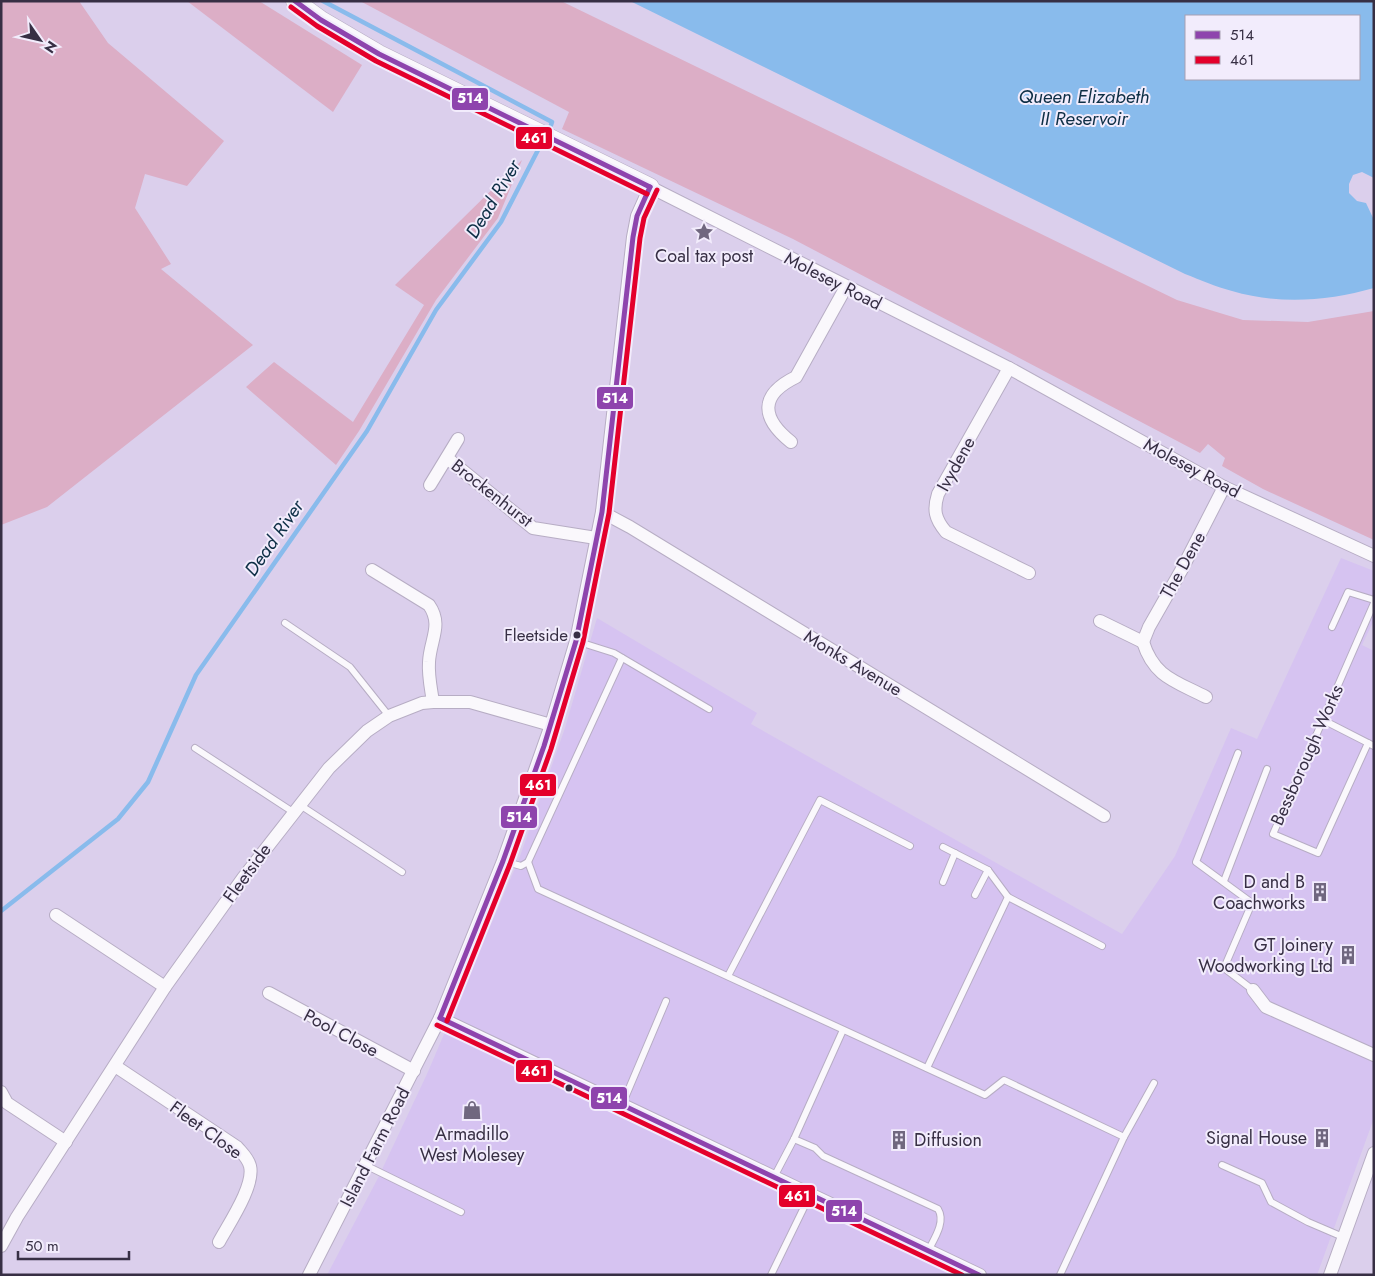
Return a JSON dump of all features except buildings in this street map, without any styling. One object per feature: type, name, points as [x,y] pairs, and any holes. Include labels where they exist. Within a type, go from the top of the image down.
[{"type":"street","name":"Molesey Road","points":[[295,1],[321,20],[379,54],[1009,368],[1224,487],[1374,556]]},
{"type":"street","name":"Island Farm Road","points":[[315,1273],[365,1165],[440,1018],[503,860],[551,725],[576,641],[602,512],[633,237],[637,216],[650,188]]},
{"type":"street","points":[[791,442],[779,432],[767,412],[770,400],[781,384],[796,376],[846,287]]},
{"type":"street","name":"Ivydene","points":[[1009,368],[938,494],[934,508],[937,521],[946,532],[1029,573]]},
{"type":"street","name":"Brockenhurst","points":[[430,485],[458,439]]},
{"type":"street","name":"Brockenhurst","points":[[447,458],[533,528],[596,538]]},
{"type":"street","name":"The Dene","points":[[1143,642],[1149,627],[1182,569],[1224,487]]},
{"type":"street","name":"Monks Avenue","points":[[602,512],[639,532],[1104,816]]},
{"type":"street","points":[[372,570],[429,605],[435,614],[437,627],[428,667],[433,702]]},
{"type":"street","points":[[1100,621],[1143,642],[1148,658],[1160,673],[1206,697]]},
{"type":"street","name":"Fleetside","points":[[1,1246],[165,987],[296,808],[328,768],[367,731],[390,716],[422,703],[433,702],[470,702],[551,725]]},
{"type":"street","points":[[56,916],[165,987]]},
{"type":"street","points":[[1253,990],[1266,1007],[1374,1055]]},
{"type":"street","name":"Pool Close","points":[[269,993],[414,1072]]},
{"type":"street","points":[[440,1018],[928,1251],[963,1271],[980,1275]]},
{"type":"street","name":"Fleet Close","points":[[114,1066],[237,1147],[248,1159],[251,1174],[247,1189],[218,1242]]},
{"type":"street","points":[[1,1092],[7,1103],[66,1142]]},
{"type":"street","points":[[1330,1275],[1374,1153]]},
{"type":"lane","points":[[1332,627],[1348,592],[1374,601]]},
{"type":"lane","name":"Bessborough Works","points":[[1371,745],[1318,853],[1273,834],[1374,601]]},
{"type":"lane","points":[[285,623],[350,667],[390,716]]},
{"type":"lane","points":[[576,641],[603,648],[709,709]]},
{"type":"lane","points":[[503,860],[521,866],[528,862],[622,658]]},
{"type":"lane","points":[[1323,720],[1371,745]]},
{"type":"lane","points":[[195,748],[402,872]]},
{"type":"lane","points":[[1238,753],[1196,862],[1252,903],[1224,968],[1253,990]]},
{"type":"lane","points":[[1224,881],[1268,768]]},
{"type":"lane","points":[[728,976],[820,800],[910,846]]},
{"type":"lane","points":[[943,847],[988,870],[1008,897],[1102,946]]},
{"type":"lane","points":[[943,882],[955,853]]},
{"type":"lane","points":[[528,862],[538,889],[843,1030],[985,1095],[1004,1080],[1124,1137]]},
{"type":"lane","points":[[975,896],[988,870]]},
{"type":"lane","points":[[927,1068],[1008,897]]},
{"type":"lane","points":[[622,1104],[666,1002]]},
{"type":"lane","points":[[774,1178],[794,1139],[843,1030]]},
{"type":"lane","points":[[558,1074],[555,1077],[559,1083],[582,1095],[628,1114],[636,1112]]},
{"type":"lane","points":[[1060,1275],[1124,1137],[1154,1083]]},
{"type":"lane","points":[[794,1139],[815,1148],[823,1156],[938,1209],[942,1215],[940,1224],[928,1251]]},
{"type":"lane","points":[[365,1165],[461,1212]]},
{"type":"lane","points":[[1222,1165],[1262,1183],[1271,1202],[1308,1222],[1343,1237]]},
{"type":"lane","points":[[771,1275],[810,1195]]},
{"type":"shaded area","points":[[1,1],[79,1],[108,43],[224,141],[187,186],[145,174],[135,208],[171,264],[161,269],[253,345],[47,507],[1,525]]},
{"type":"shaded area","points":[[187,1],[259,1],[362,65],[333,112]]},
{"type":"shaded area","points":[[360,1],[561,1],[1177,300],[1243,320],[1308,322],[1374,311],[1374,540],[1263,489],[1222,466],[1225,458],[1208,444],[1200,453],[793,239],[562,129],[569,112]]},
{"type":"shaded area","points":[[522,160],[498,218],[436,300],[359,431],[336,465],[246,387],[274,362],[353,422],[424,305],[395,285]]},
{"type":"shaded area","points":[[1341,558],[1374,571],[1374,620],[1362,645],[1374,651],[1374,1118],[1317,1275],[327,1275],[378,1178],[427,1074],[519,859],[565,728],[597,618],[757,713],[751,724],[1122,934],[1175,856],[1231,728],[1257,739]]},
{"type":"water","name":"Queen Elizabeth II Reservoir","points":[[630,1],[1374,1],[1374,178],[1362,172],[1353,175],[1349,184],[1349,193],[1357,201],[1366,203],[1374,220],[1374,288],[1339,296],[1285,300],[1250,295],[1214,285],[1185,274]]},
{"type":"waterway","name":"Dead River","points":[[323,1],[552,122],[551,125]]},
{"type":"waterway","name":"Dead River","points":[[1,911],[118,819],[148,782],[196,675],[367,431],[436,310],[501,222],[538,150]]},
{"type":"transit line","name":"514","points":[[295,1],[321,20],[379,54],[650,187]]},
{"type":"transit line","name":"461","points":[[291,7],[317,26],[376,61],[647,194]]},
{"type":"transit line","name":"514","points":[[440,1018],[503,861],[544,746],[576,641],[602,512],[633,237],[637,216],[650,187]]},
{"type":"transit line","name":"461","points":[[447,1021],[510,864],[551,749],[583,642],[609,513],[640,238],[644,218],[657,190]]},
{"type":"transit line","name":"514","points":[[440,1018],[979,1275]]},
{"type":"transit line","name":"461","points":[[437,1025],[962,1275]]},
{"type":"place","name":"Coal tax post","points":[[704,232]]},
{"type":"place","name":"Fleetside","points":[[577,635]]},
{"type":"place","name":"D and B Coachworks","points":[[1320,892]]},
{"type":"place","name":"GT Joinery Woodworking Ltd","points":[[1348,955]]},
{"type":"place","name":"Armadillo West Molesey","points":[[472,1110]]},
{"type":"place","name":"Signal House","points":[[1322,1138]]},
{"type":"place","name":"Diffusion","points":[[899,1140]]}]
